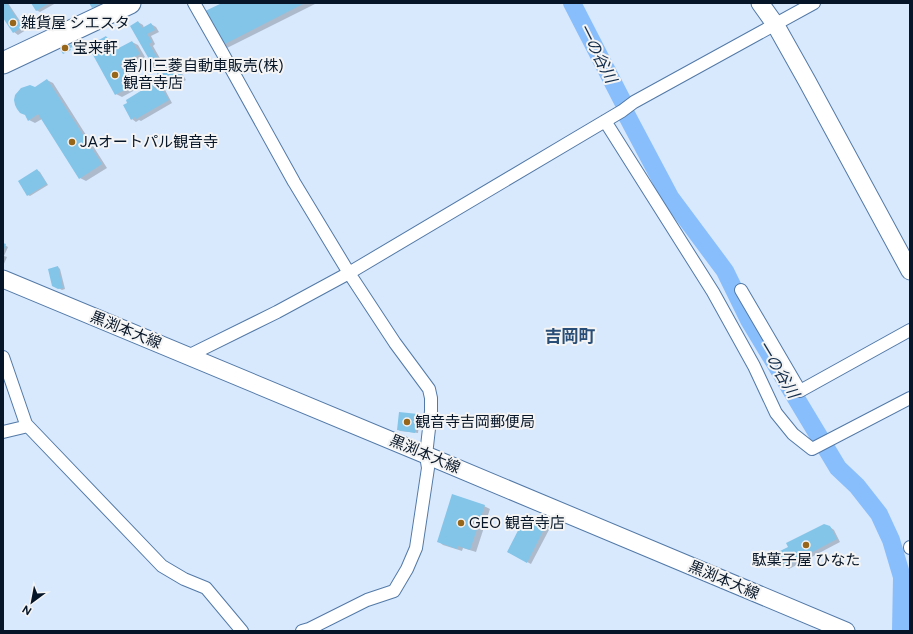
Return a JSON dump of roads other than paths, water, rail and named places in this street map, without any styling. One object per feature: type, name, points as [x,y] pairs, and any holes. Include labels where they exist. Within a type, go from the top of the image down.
[{"type":"highway","points":[[3,63],[130,3]]},
{"type":"main road","points":[[760,3],[775,24],[807,80],[910,271]]},
{"type":"main road","name":"黒渕本大線","points":[[3,279],[846,631]]},
{"type":"street","points":[[194,3],[294,182],[349,273],[395,343],[429,389],[431,398],[426,455],[428,468],[416,548],[407,569],[394,591],[367,600],[309,629],[302,631]]},
{"type":"street","points":[[188,356],[277,312],[349,273],[622,111],[634,102],[814,3]]},
{"type":"street","points":[[605,121],[713,292],[754,366],[776,413],[793,434],[812,449],[910,398]]},
{"type":"street","points":[[741,290],[800,391],[910,330]]},
{"type":"street","points":[[3,357],[26,424],[162,566],[184,579],[206,588],[242,631]]},
{"type":"street","points":[[3,432],[24,427],[26,424]]},
{"type":"waterway","name":"一の谷川","points":[[572,3],[623,102]]},
{"type":"waterway","name":"一の谷川","points":[[626,114],[670,197],[725,271],[749,320],[838,468],[857,486],[879,514],[891,540],[902,577],[901,631]]},
{"type":"place","name":"雑貨屋 シエスタ","points":[[13,23]]},
{"type":"place","name":"宝来軒","points":[[65,48]]},
{"type":"place","name":"香川三菱自動車販売(株) 観音寺店","points":[[115,75]]},
{"type":"place","name":"JAオートパル観音寺","points":[[72,142]]},
{"type":"place","name":"観音寺吉岡郵便局","points":[[407,422]]},
{"type":"place","name":"GEO 観音寺店","points":[[461,523]]},
{"type":"place","name":"駄菓子屋 ひなた","points":[[806,545]]},
{"type":"district","name":"吉岡町","points":[[570,336]]}]
